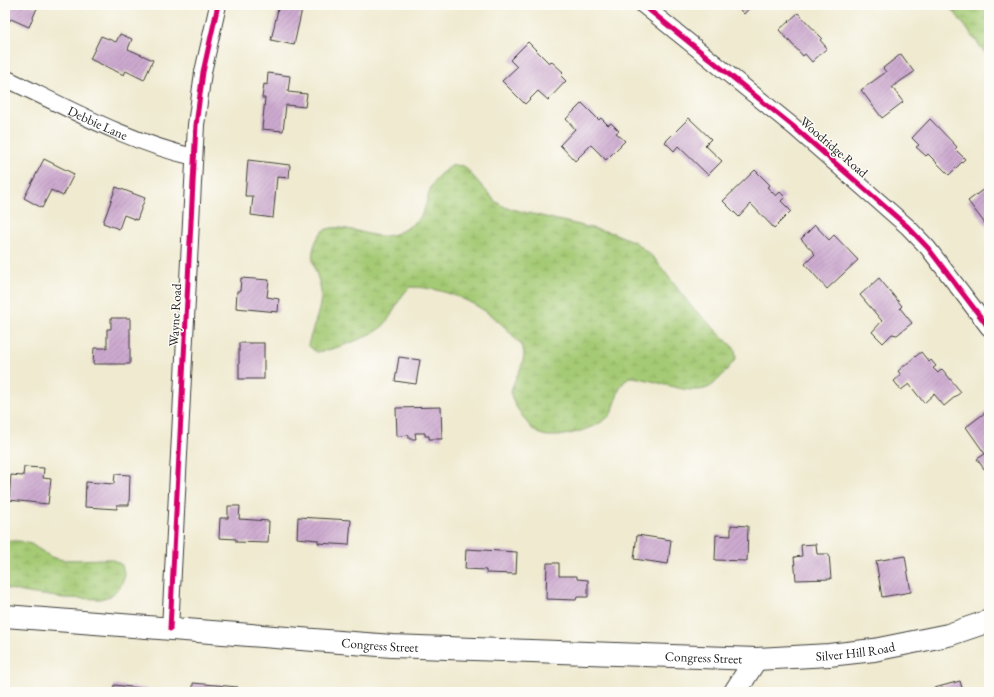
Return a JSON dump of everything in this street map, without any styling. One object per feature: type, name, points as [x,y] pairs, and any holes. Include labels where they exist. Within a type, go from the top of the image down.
[{"type":"main road","name":"Congress Street","points":[[5,616],[392,646],[756,659]]},
{"type":"main road","name":"Silver Hill Road","points":[[756,659],[829,655],[874,650],[948,635],[989,621]]},
{"type":"main road","points":[[735,692],[756,659]]},
{"type":"street","name":"Wayne Road","points":[[170,629],[196,125],[204,72],[218,5]]},
{"type":"street","name":"Woodridge Road","points":[[643,5],[794,127],[908,227],[928,248],[989,328]]},
{"type":"street","name":"Debbie Lane","points":[[5,78],[131,137],[164,150],[194,157]]},
{"type":"green space","points":[[949,5],[989,5],[989,58]]},
{"type":"green space","points":[[453,165],[464,166],[496,202],[507,208],[613,233],[635,242],[654,258],[691,306],[735,349],[736,359],[721,377],[711,386],[703,389],[683,389],[649,380],[629,377],[621,386],[614,408],[606,419],[592,427],[574,433],[547,436],[534,431],[529,426],[514,404],[512,398],[512,387],[524,355],[521,344],[493,317],[481,308],[454,295],[425,288],[410,287],[402,296],[388,320],[379,329],[352,342],[332,349],[316,352],[308,345],[321,298],[321,290],[313,260],[315,244],[320,234],[325,230],[332,228],[349,229],[381,236],[394,234],[403,230],[419,219],[425,208],[435,180]]},
{"type":"green space","points":[[5,541],[19,541],[31,544],[51,557],[63,560],[111,559],[122,565],[125,576],[120,587],[111,596],[100,599],[64,598],[5,588]]},
{"type":"building","points":[[5,5],[30,5],[37,8],[29,27],[11,19],[9,22],[5,20]]},
{"type":"building","points":[[279,5],[303,5],[294,45],[271,40]]},
{"type":"building","points":[[735,5],[752,5],[744,14]]},
{"type":"building","points":[[798,13],[822,38],[820,40],[827,48],[812,62],[805,54],[803,56],[779,30]]},
{"type":"building","points":[[120,34],[132,39],[128,49],[153,60],[144,80],[126,71],[124,75],[90,59],[101,36],[116,42]]},
{"type":"building","points":[[528,42],[549,63],[551,61],[563,72],[560,75],[566,81],[548,100],[538,91],[525,104],[502,81],[517,67],[510,60]]},
{"type":"building","points":[[901,54],[914,72],[892,87],[903,102],[882,118],[861,90],[886,72],[883,68]]},
{"type":"building","points":[[268,73],[290,76],[288,92],[307,94],[305,107],[286,105],[283,131],[262,129],[265,98],[262,98],[264,84],[267,85]]},
{"type":"building","points":[[582,103],[599,120],[601,118],[608,125],[611,123],[619,131],[616,133],[625,141],[606,160],[591,145],[575,161],[560,145],[575,129],[566,119]]},
{"type":"building","points":[[689,118],[711,139],[705,145],[722,161],[708,175],[678,146],[674,151],[665,142]]},
{"type":"building","points":[[930,119],[957,147],[955,149],[965,159],[949,175],[928,154],[926,156],[916,147],[919,145],[912,138]]},
{"type":"building","points":[[44,159],[74,174],[63,196],[51,190],[42,208],[24,198]]},
{"type":"building","points":[[248,160],[290,165],[289,178],[277,177],[273,218],[251,215],[253,196],[245,196]]},
{"type":"building","points":[[755,170],[770,185],[767,187],[776,196],[780,192],[785,197],[781,201],[791,211],[774,228],[751,204],[739,217],[723,201]]},
{"type":"building","points":[[989,185],[989,229],[968,201]]},
{"type":"building","points":[[116,187],[145,198],[137,220],[124,215],[119,229],[103,223]]},
{"type":"building","points":[[815,225],[829,240],[834,235],[858,260],[827,289],[805,264],[815,254],[801,239]]},
{"type":"building","points":[[241,278],[269,280],[267,297],[279,299],[278,312],[236,308],[237,291],[240,291]]},
{"type":"building","points":[[879,278],[902,306],[900,308],[912,323],[897,335],[892,334],[883,343],[872,332],[882,321],[860,295]]},
{"type":"building","points":[[111,318],[130,318],[130,364],[93,364],[94,348],[107,348],[107,329],[111,329]]},
{"type":"building","points":[[239,343],[264,343],[264,379],[239,379]]},
{"type":"building","points":[[921,352],[929,362],[931,360],[936,366],[933,368],[938,373],[942,369],[961,392],[944,406],[934,394],[924,403],[909,384],[901,390],[894,381],[901,375],[898,371]]},
{"type":"building","points":[[399,357],[420,360],[416,384],[395,381]]},
{"type":"building","points":[[441,407],[442,439],[429,439],[429,436],[425,436],[425,433],[415,433],[416,439],[409,439],[409,435],[397,436],[396,408]]},
{"type":"building","points":[[986,412],[989,416],[989,466],[984,469],[977,459],[985,454],[966,427]]},
{"type":"building","points":[[24,467],[44,468],[43,478],[51,479],[48,504],[9,500],[11,475],[23,476]]},
{"type":"building","points":[[115,474],[130,475],[129,505],[117,505],[117,509],[85,507],[86,482],[114,484]]},
{"type":"building","points":[[228,506],[240,506],[239,519],[269,521],[268,543],[236,542],[236,539],[219,538],[220,518],[228,518]]},
{"type":"building","points":[[298,517],[351,520],[349,545],[318,543],[318,540],[297,538]]},
{"type":"building","points":[[731,525],[748,526],[747,561],[715,560],[716,535],[731,536]]},
{"type":"building","points":[[637,535],[671,540],[668,564],[634,559]]},
{"type":"building","points":[[816,544],[817,554],[829,554],[831,579],[796,580],[794,557],[802,556],[801,545]]},
{"type":"building","points":[[466,549],[517,552],[516,574],[486,573],[486,570],[465,569]]},
{"type":"building","points":[[905,556],[911,592],[882,597],[876,561]]},
{"type":"building","points":[[547,563],[559,563],[559,576],[577,576],[577,579],[588,580],[588,597],[577,597],[576,600],[546,599]]},
{"type":"building","points":[[960,681],[963,692],[932,692],[931,689]]},
{"type":"building","points":[[193,683],[238,687],[237,692],[193,692]]},
{"type":"building","points":[[114,685],[148,689],[147,692],[113,692]]},
{"type":"cycle path","points":[[170,629],[196,125],[203,72],[218,5]]},
{"type":"cycle path","points":[[643,5],[794,127],[908,227],[928,248],[989,328]]}]
